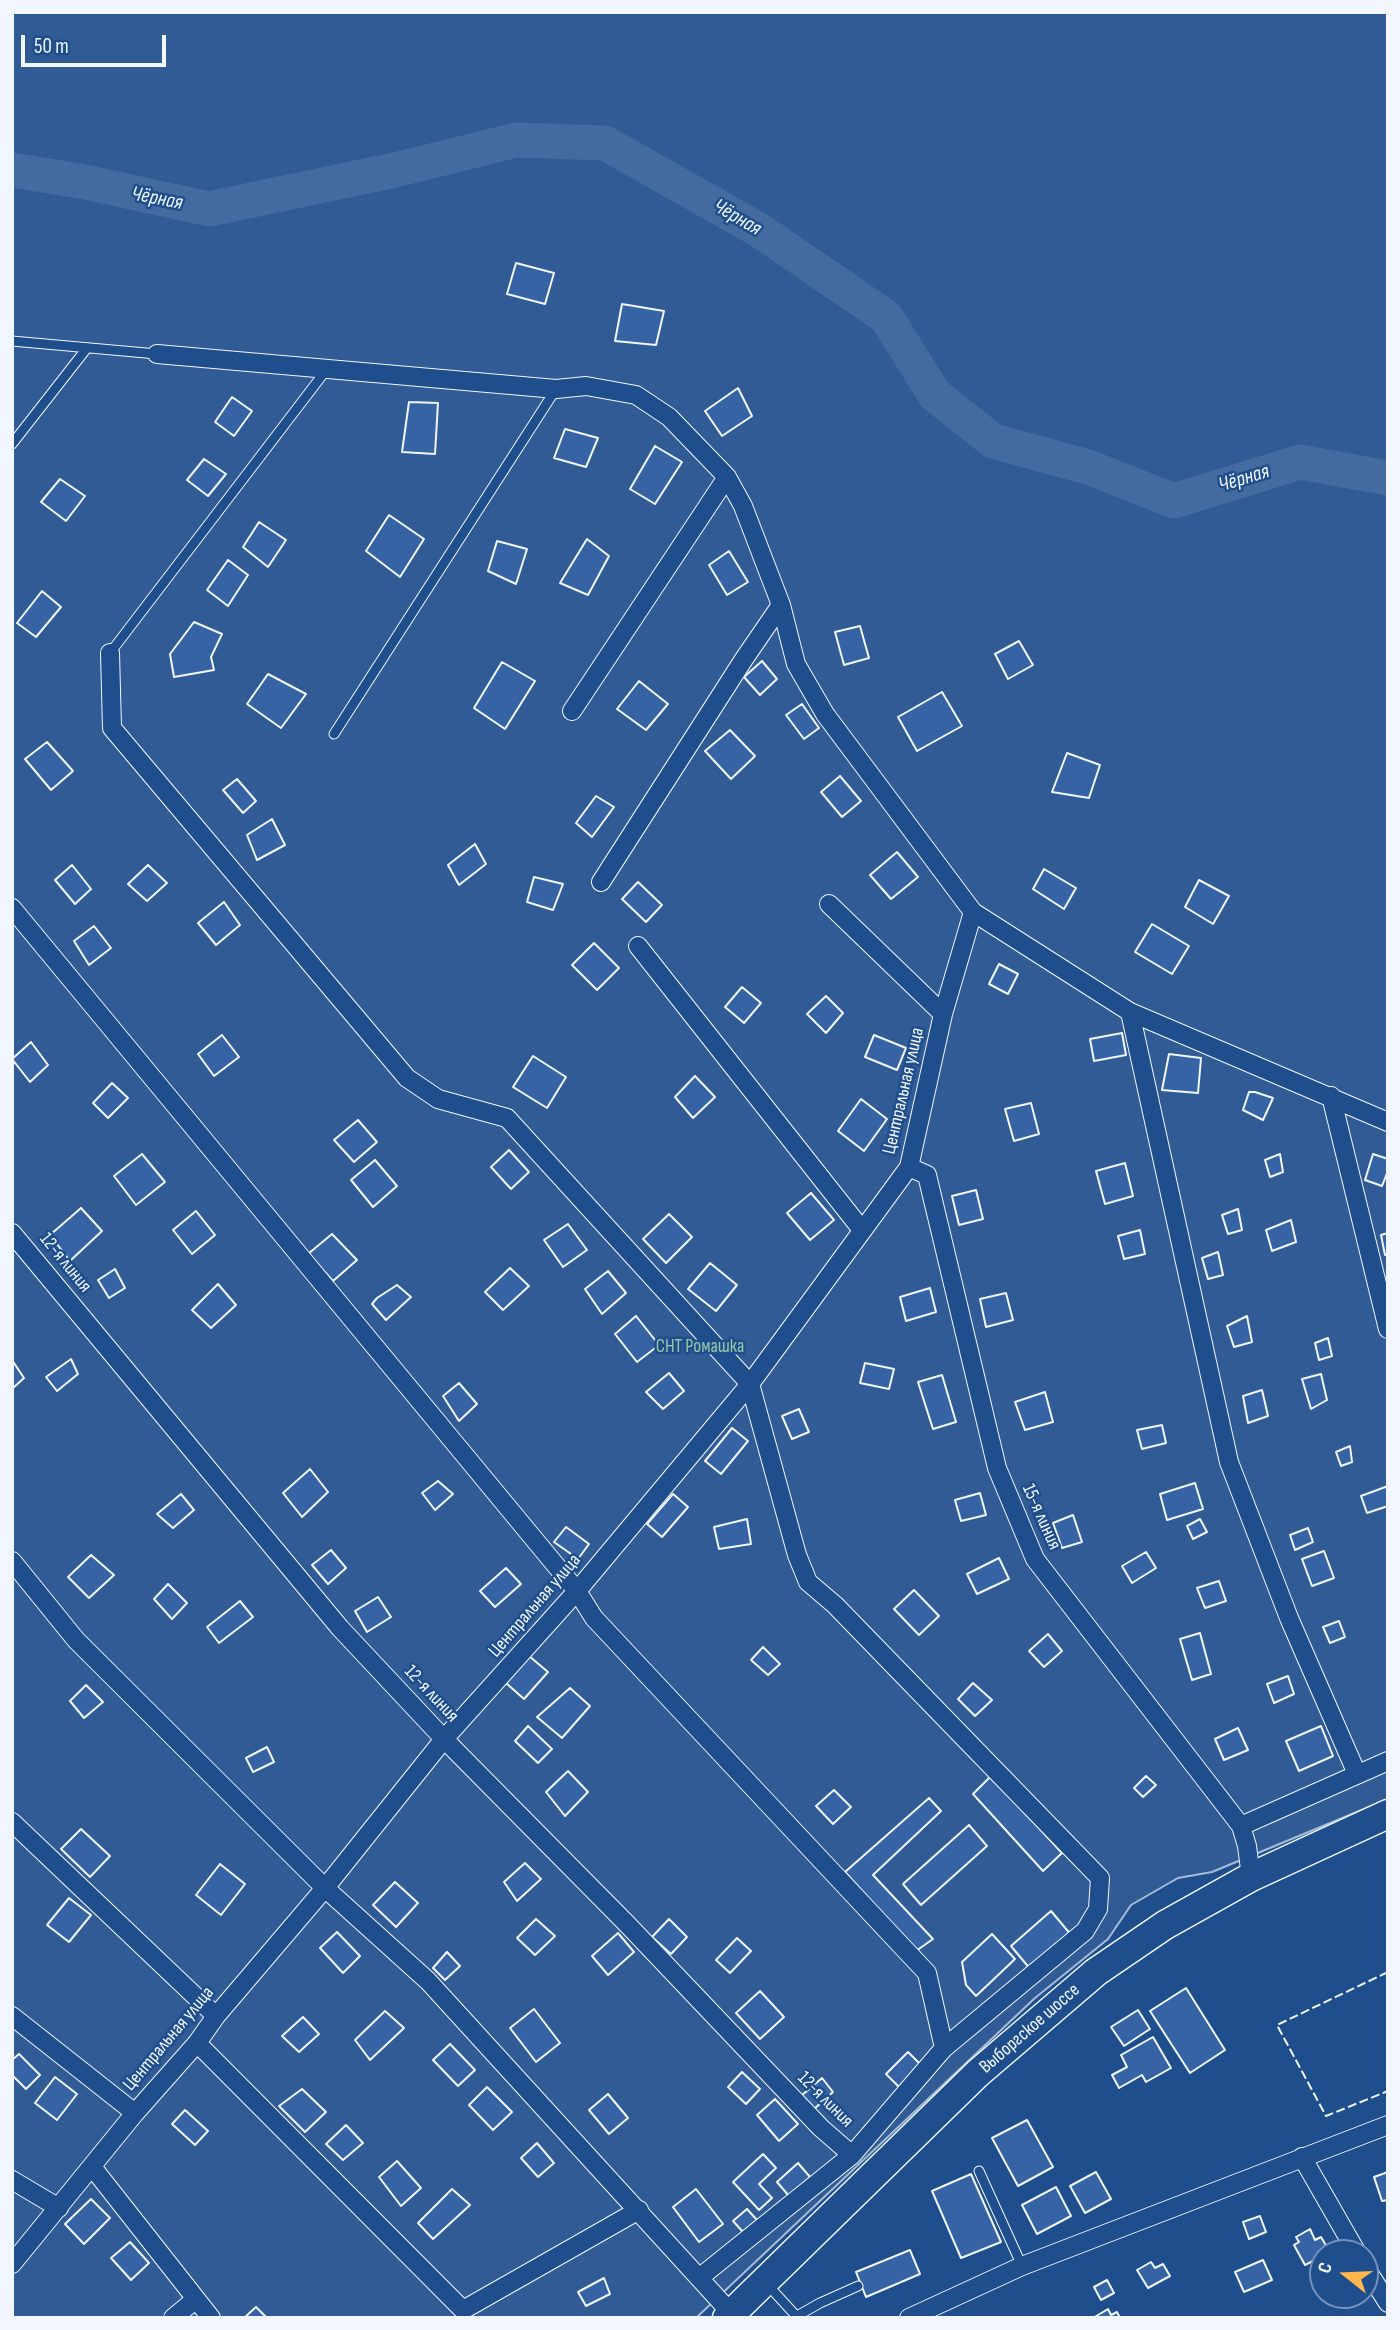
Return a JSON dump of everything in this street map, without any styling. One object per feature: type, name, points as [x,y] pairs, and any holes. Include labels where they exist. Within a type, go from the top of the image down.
[{"type":"main road","name":"Выборгское шоссе","points":[[729,2315],[978,2073],[1096,1972],[1165,1925],[1251,1877],[1388,1814]]},
{"type":"street","points":[[157,354],[556,389],[586,386],[636,395],[669,417],[727,477],[743,506],[781,605],[796,664],[825,714],[973,912],[1130,1012],[1388,1122]]},
{"type":"street","points":[[572,711],[727,477]]},
{"type":"street","points":[[601,882],[781,605]]},
{"type":"street","points":[[110,653],[112,727],[407,1078],[438,1099],[507,1118],[750,1384],[797,1555],[808,1582],[835,1605],[1100,1878],[1098,1909],[1085,1931],[944,2048],[852,2155],[699,2278]]},
{"type":"street","points":[[829,904],[943,1014]]},
{"type":"street","points":[[12,908],[578,1591],[594,1618],[927,1973],[944,2048]]},
{"type":"street","name":"Центральная улица","points":[[12,2264],[325,1888],[444,1739],[578,1591],[750,1384],[909,1167],[943,1014],[973,912]]},
{"type":"street","points":[[638,946],[862,1230]]},
{"type":"street","points":[[1130,1012],[1229,1462],[1289,1618],[1357,1774]]},
{"type":"street","points":[[1331,1096],[1388,1329]]},
{"type":"street","name":"15-я линия","points":[[909,1167],[927,1175],[997,1468],[1035,1559],[1241,1826],[1251,1877]]},
{"type":"street","name":"12-я линия","points":[[12,1233],[340,1628],[821,2128],[852,2155]]},
{"type":"street","points":[[12,1560],[76,1640],[325,1888],[428,1981],[639,2210],[729,2315]]},
{"type":"street","points":[[1241,1826],[1388,1761]]},
{"type":"street","points":[[12,1822],[216,2016]]},
{"type":"street","points":[[12,2015],[135,2113]]},
{"type":"street","points":[[197,2043],[463,2310],[639,2210]]},
{"type":"street","points":[[918,2316],[1022,2266],[1388,2125]]},
{"type":"street","points":[[1302,2157],[1349,2239]]},
{"type":"street","points":[[93,2168],[211,2318]]},
{"type":"street","points":[[12,2180],[59,2208]]},
{"type":"street","points":[[173,2318],[195,2300]]},
{"type":"lane","points":[[12,341],[157,354]]},
{"type":"lane","points":[[12,443],[87,348]]},
{"type":"lane","points":[[110,653],[327,369]]},
{"type":"lane","points":[[334,734],[556,389]]},
{"type":"lane","points":[[979,2171],[1022,2266]]},
{"type":"lane","points":[[764,2281],[798,2317],[820,2303],[858,2286]]},
{"type":"shaded area","name":"СНТ Ромашка","points":[[12,12],[1388,12],[1388,1799],[1212,1872],[1178,1878],[1131,1905],[1108,1939],[1035,1998],[696,2318],[12,2318]]},
{"type":"building","points":[[516,263],[554,273],[545,304],[507,294]]},
{"type":"building","points":[[622,304],[664,311],[656,345],[615,341]]},
{"type":"building","points":[[738,388],[752,416],[722,436],[705,411]]},
{"type":"building","points":[[232,397],[252,411],[234,436],[215,422]]},
{"type":"building","points":[[409,402],[438,403],[435,454],[402,452]]},
{"type":"building","points":[[565,429],[598,438],[586,467],[554,458]]},
{"type":"building","points":[[655,446],[682,462],[655,504],[630,489]]},
{"type":"building","points":[[204,459],[226,474],[208,496],[187,480]]},
{"type":"building","points":[[60,479],[85,496],[66,521],[41,502]]},
{"type":"building","points":[[389,515],[424,539],[400,577],[366,551]]},
{"type":"building","points":[[259,522],[286,540],[268,567],[243,547]]},
{"type":"building","points":[[587,539],[609,556],[588,595],[560,583]]},
{"type":"building","points":[[497,541],[527,549],[516,584],[488,571]]},
{"type":"building","points":[[729,551],[748,582],[727,595],[709,565]]},
{"type":"building","points":[[228,560],[248,575],[228,606],[207,590]]},
{"type":"building","points":[[42,591],[61,607],[36,637],[17,623]]},
{"type":"building","points":[[194,622],[222,634],[211,657],[214,670],[174,677],[170,654]]},
{"type":"building","points":[[860,626],[869,658],[844,665],[835,632]]},
{"type":"building","points":[[1019,641],[1033,665],[1008,679],[995,654]]},
{"type":"building","points":[[762,661],[777,679],[760,695],[744,677]]},
{"type":"building","points":[[502,662],[535,681],[505,729],[474,708]]},
{"type":"building","points":[[268,674],[306,694],[281,728],[247,704]]},
{"type":"building","points":[[639,681],[668,704],[646,730],[617,709]]},
{"type":"building","points":[[942,692],[962,726],[917,751],[898,717]]},
{"type":"building","points":[[802,704],[819,728],[804,739],[786,715]]},
{"type":"building","points":[[730,730],[755,756],[731,779],[705,751]]},
{"type":"building","points":[[47,742],[73,771],[51,790],[25,759]]},
{"type":"building","points":[[1067,753],[1100,765],[1089,798],[1052,792]]},
{"type":"building","points":[[840,776],[861,801],[842,817],[821,792]]},
{"type":"building","points":[[237,779],[256,801],[243,813],[223,790]]},
{"type":"building","points":[[596,796],[614,807],[592,837],[576,823]]},
{"type":"building","points":[[272,819],[285,845],[257,860],[247,835]]},
{"type":"building","points":[[475,844],[486,864],[459,885],[448,865]]},
{"type":"building","points":[[897,852],[918,877],[891,899],[870,875]]},
{"type":"building","points":[[72,865],[91,889],[75,904],[55,880]]},
{"type":"building","points":[[148,865],[167,883],[147,901],[128,884]]},
{"type":"building","points":[[1044,869],[1076,888],[1064,909],[1033,889]]},
{"type":"building","points":[[534,877],[563,884],[553,910],[527,902]]},
{"type":"building","points":[[1199,880],[1229,896],[1213,924],[1185,907]]},
{"type":"building","points":[[638,882],[662,905],[646,922],[622,899]]},
{"type":"building","points":[[224,902],[240,925],[216,945],[198,923]]},
{"type":"building","points":[[1152,924],[1189,946],[1172,974],[1135,952]]},
{"type":"building","points":[[94,926],[111,948],[89,965],[74,941]]},
{"type":"building","points":[[594,943],[619,968],[597,990],[572,965]]},
{"type":"building","points":[[999,964],[1018,974],[1008,994],[989,984]]},
{"type":"building","points":[[742,987],[761,1003],[744,1023],[725,1007]]},
{"type":"building","points":[[826,996],[843,1013],[826,1033],[807,1014]]},
{"type":"building","points":[[1122,1033],[1126,1055],[1094,1061],[1090,1039]]},
{"type":"building","points":[[222,1035],[239,1057],[214,1076],[198,1054]]},
{"type":"building","points":[[874,1035],[906,1048],[897,1070],[865,1057]]},
{"type":"building","points":[[31,1042],[48,1065],[30,1082],[12,1059]]},
{"type":"building","points":[[1169,1054],[1201,1058],[1198,1093],[1162,1090]]},
{"type":"building","points":[[533,1056],[566,1077],[547,1108],[513,1087]]},
{"type":"building","points":[[695,1076],[715,1097],[693,1118],[675,1097]]},
{"type":"building","points":[[112,1083],[128,1098],[108,1118],[93,1103]]},
{"type":"building","points":[[1249,1092],[1273,1098],[1263,1120],[1243,1110]]},
{"type":"building","points":[[861,1099],[887,1119],[864,1151],[838,1131]]},
{"type":"building","points":[[1031,1103],[1039,1134],[1014,1141],[1005,1109]]},
{"type":"building","points":[[358,1120],[377,1142],[354,1162],[334,1140]]},
{"type":"building","points":[[509,1150],[529,1172],[511,1189],[491,1167]]},
{"type":"building","points":[[142,1154],[165,1182],[136,1205],[114,1176]]},
{"type":"building","points":[[1280,1154],[1283,1172],[1270,1177],[1265,1160]]},
{"type":"building","points":[[1373,1154],[1388,1159],[1388,1171],[1382,1186],[1365,1180]]},
{"type":"building","points":[[375,1160],[397,1186],[373,1207],[351,1180]]},
{"type":"building","points":[[1125,1163],[1133,1196],[1105,1204],[1096,1171]]},
{"type":"building","points":[[976,1190],[983,1219],[959,1225],[952,1196]]},
{"type":"building","points":[[811,1193],[834,1220],[810,1240],[787,1213]]},
{"type":"building","points":[[81,1208],[102,1231],[70,1261],[50,1235]]},
{"type":"building","points":[[1238,1209],[1242,1230],[1228,1234],[1222,1215]]},
{"type":"building","points":[[196,1211],[215,1235],[192,1254],[173,1230]]},
{"type":"building","points":[[669,1214],[692,1237],[666,1263],[643,1239]]},
{"type":"building","points":[[1291,1220],[1296,1242],[1272,1251],[1266,1230]]},
{"type":"building","points":[[568,1224],[587,1250],[563,1267],[544,1240]]},
{"type":"building","points":[[1140,1230],[1145,1254],[1124,1259],[1118,1236]]},
{"type":"building","points":[[1388,1233],[1388,1254],[1385,1255],[1381,1235]]},
{"type":"building","points":[[332,1234],[357,1260],[333,1281],[308,1254]]},
{"type":"building","points":[[1218,1252],[1223,1275],[1208,1279],[1202,1258]]},
{"type":"building","points":[[710,1263],[737,1285],[716,1311],[688,1289]]},
{"type":"building","points":[[510,1268],[529,1286],[503,1310],[485,1292]]},
{"type":"building","points":[[115,1269],[125,1288],[109,1298],[98,1280]]},
{"type":"building","points":[[608,1271],[626,1293],[602,1314],[585,1289]]},
{"type":"building","points":[[218,1284],[236,1305],[211,1328],[192,1310]]},
{"type":"building","points":[[397,1285],[411,1297],[386,1320],[372,1304]]},
{"type":"building","points":[[930,1288],[936,1312],[906,1321],[900,1297]]},
{"type":"building","points":[[1006,1293],[1013,1320],[986,1327],[980,1299]]},
{"type":"building","points":[[636,1316],[659,1345],[637,1362],[615,1334]]},
{"type":"building","points":[[1247,1316],[1252,1342],[1234,1347],[1227,1326]]},
{"type":"building","points":[[1328,1338],[1332,1356],[1319,1360],[1315,1343]]},
{"type":"building","points":[[71,1359],[78,1374],[57,1391],[46,1377]]},
{"type":"building","points":[[12,1360],[24,1378],[12,1389]]},
{"type":"building","points":[[865,1363],[894,1369],[889,1389],[860,1383]]},
{"type":"building","points":[[669,1373],[684,1391],[663,1409],[646,1392]]},
{"type":"building","points":[[1321,1374],[1327,1400],[1311,1409],[1302,1379]]},
{"type":"building","points":[[942,1375],[956,1422],[933,1429],[918,1382]]},
{"type":"building","points":[[459,1383],[477,1404],[459,1421],[443,1396]]},
{"type":"building","points":[[1262,1390],[1268,1416],[1248,1423],[1243,1396]]},
{"type":"building","points":[[1045,1392],[1053,1422],[1025,1430],[1015,1402]]},
{"type":"building","points":[[799,1409],[809,1432],[792,1439],[782,1416]]},
{"type":"building","points":[[1162,1425],[1166,1443],[1142,1449],[1137,1430]]},
{"type":"building","points":[[732,1428],[748,1441],[721,1474],[705,1461]]},
{"type":"building","points":[[1350,1446],[1352,1462],[1341,1466],[1336,1452]]},
{"type":"building","points":[[310,1469],[328,1492],[302,1517],[283,1493]]},
{"type":"building","points":[[438,1481],[453,1494],[435,1510],[422,1493]]},
{"type":"building","points":[[1195,1483],[1203,1509],[1167,1520],[1160,1494]]},
{"type":"building","points":[[1388,1486],[1388,1506],[1367,1513],[1361,1496]]},
{"type":"building","points":[[980,1493],[986,1515],[961,1521],[955,1500]]},
{"type":"building","points":[[181,1494],[194,1510],[173,1528],[157,1514]]},
{"type":"building","points":[[673,1494],[688,1507],[662,1537],[647,1524]]},
{"type":"building","points":[[1073,1515],[1082,1542],[1062,1548],[1053,1523]]},
{"type":"building","points":[[747,1519],[751,1544],[719,1549],[714,1527]]},
{"type":"building","points":[[1200,1519],[1207,1532],[1193,1539],[1187,1526]]},
{"type":"building","points":[[566,1527],[589,1544],[578,1559],[554,1542]]},
{"type":"building","points":[[1308,1528],[1313,1542],[1295,1550],[1290,1535]]},
{"type":"building","points":[[331,1550],[346,1568],[328,1584],[312,1565]]},
{"type":"building","points":[[1324,1551],[1334,1578],[1312,1586],[1302,1559]]},
{"type":"building","points":[[1146,1552],[1156,1568],[1132,1583],[1122,1566]]},
{"type":"building","points":[[91,1555],[114,1575],[89,1598],[68,1577]]},
{"type":"building","points":[[999,1558],[1009,1579],[977,1594],[967,1574]]},
{"type":"building","points":[[506,1568],[521,1584],[495,1607],[480,1591]]},
{"type":"building","points":[[1219,1581],[1226,1601],[1205,1608],[1197,1588]]},
{"type":"building","points":[[168,1584],[187,1603],[172,1619],[154,1599]]},
{"type":"building","points":[[914,1590],[939,1616],[919,1635],[894,1609]]},
{"type":"building","points":[[378,1597],[391,1617],[367,1632],[355,1611]]},
{"type":"building","points":[[240,1601],[253,1617],[219,1643],[207,1627]]},
{"type":"building","points":[[1339,1621],[1345,1637],[1330,1643],[1323,1627]]},
{"type":"building","points":[[1200,1633],[1211,1674],[1192,1680],[1180,1639]]},
{"type":"building","points":[[1048,1634],[1062,1651],[1044,1667],[1029,1651]]},
{"type":"building","points":[[763,1647],[780,1664],[768,1675],[751,1660]]},
{"type":"building","points":[[529,1656],[548,1672],[524,1699],[506,1683]]},
{"type":"building","points":[[1288,1676],[1294,1694],[1274,1703],[1267,1684]]},
{"type":"building","points":[[973,1683],[992,1700],[975,1716],[958,1699]]},
{"type":"building","points":[[86,1685],[103,1702],[84,1718],[70,1701]]},
{"type":"building","points":[[570,1688],[590,1706],[562,1738],[537,1717]]},
{"type":"building","points":[[528,1726],[552,1749],[538,1763],[515,1741]]},
{"type":"building","points":[[1321,1726],[1333,1756],[1299,1771],[1286,1741]]},
{"type":"building","points":[[1238,1728],[1248,1750],[1224,1760],[1215,1739]]},
{"type":"building","points":[[267,1747],[274,1762],[253,1772],[246,1758]]},
{"type":"building","points":[[568,1771],[588,1792],[565,1816],[546,1792]]},
{"type":"building","points":[[991,1776],[1062,1853],[1043,1871],[973,1794]]},
{"type":"building","points":[[1146,1776],[1156,1785],[1143,1797],[1134,1788]]},
{"type":"building","points":[[834,1790],[851,1807],[833,1824],[816,1806]]},
{"type":"building","points":[[929,1798],[941,1811],[873,1875],[933,1939],[916,1951],[845,1872]]},
{"type":"building","points":[[969,1825],[987,1846],[921,1905],[903,1884]]},
{"type":"building","points":[[81,1829],[110,1856],[90,1877],[61,1849]]},
{"type":"building","points":[[525,1863],[541,1879],[517,1901],[504,1882]]},
{"type":"building","points":[[220,1864],[245,1884],[221,1915],[196,1895]]},
{"type":"building","points":[[395,1882],[418,1903],[396,1927],[373,1905]]},
{"type":"building","points":[[69,1898],[91,1915],[69,1942],[47,1925]]},
{"type":"building","points":[[1051,1911],[1072,1936],[1031,1970],[1011,1946]]},
{"type":"building","points":[[536,1919],[555,1936],[535,1955],[517,1938]]},
{"type":"building","points":[[669,1919],[687,1937],[671,1954],[652,1937]]},
{"type":"building","points":[[337,1932],[360,1956],[343,1973],[320,1948]]},
{"type":"building","points":[[618,1933],[634,1952],[608,1975],[592,1956]]},
{"type":"building","points":[[992,1934],[1015,1959],[976,1996],[966,1985],[962,1962]]},
{"type":"building","points":[[737,1938],[751,1951],[730,1973],[716,1960]]},
{"type":"building","points":[[447,1952],[460,1966],[445,1980],[433,1968]]},
{"type":"building","points":[[1186,1988],[1225,2050],[1190,2073],[1150,2011]]},
{"type":"building","points":[[760,1991],[784,2017],[760,2039],[736,2013]]},
{"type":"building","points":[[534,2009],[560,2043],[536,2062],[510,2028]]},
{"type":"building","points":[[1138,2010],[1150,2029],[1124,2046],[1111,2027]]},
{"type":"building","points":[[385,2011],[404,2028],[370,2060],[355,2040]]},
{"type":"building","points":[[303,2017],[319,2034],[299,2052],[282,2036]]},
{"type":"building","points":[[1153,2037],[1171,2068],[1146,2082],[1142,2075],[1119,2088],[1112,2075],[1127,2067],[1121,2055]]},
{"type":"building","points":[[450,2044],[475,2070],[458,2086],[433,2060]]},
{"type":"building","points":[[908,2052],[921,2065],[899,2087],[886,2074]]},
{"type":"building","points":[[19,2054],[40,2075],[26,2089],[12,2075],[12,2060]]},
{"type":"building","points":[[742,2072],[760,2089],[746,2104],[728,2087]]},
{"type":"building","points":[[55,2077],[77,2094],[57,2120],[35,2103]]},
{"type":"building","points":[[822,2078],[833,2092],[813,2110],[801,2096]]},
{"type":"building","points":[[487,2087],[512,2112],[493,2130],[469,2105]]},
{"type":"building","points":[[302,2089],[326,2112],[305,2132],[279,2106]]},
{"type":"building","points":[[608,2094],[628,2118],[609,2134],[589,2110]]},
{"type":"building","points":[[775,2099],[798,2124],[779,2141],[757,2115]]},
{"type":"building","points":[[185,2110],[208,2131],[195,2145],[172,2124]]},
{"type":"building","points":[[1027,2120],[1053,2167],[1018,2186],[992,2138]]},
{"type":"building","points":[[346,2125],[363,2143],[343,2160],[326,2144]]},
{"type":"building","points":[[537,2143],[554,2163],[538,2177],[521,2158]]},
{"type":"building","points":[[763,2154],[776,2168],[759,2184],[772,2198],[759,2210],[733,2182]]},
{"type":"building","points":[[397,2161],[421,2188],[401,2206],[379,2177]]},
{"type":"building","points":[[798,2163],[810,2177],[789,2196],[777,2182]]},
{"type":"building","points":[[1096,2172],[1111,2199],[1085,2213],[1070,2186]]},
{"type":"building","points":[[1388,2172],[1388,2200],[1382,2201],[1374,2177]]},
{"type":"building","points":[[971,2174],[1001,2242],[961,2258],[932,2191]]},
{"type":"building","points":[[1056,2187],[1071,2216],[1037,2234],[1022,2205]]},
{"type":"building","points":[[452,2189],[470,2205],[433,2239],[418,2223]]},
{"type":"building","points":[[696,2189],[723,2224],[699,2242],[673,2207]]},
{"type":"building","points":[[91,2199],[110,2218],[84,2244],[65,2224]]},
{"type":"building","points":[[747,2209],[757,2220],[743,2232],[733,2221]]},
{"type":"building","points":[[1260,2216],[1266,2232],[1249,2239],[1243,2222]]},
{"type":"building","points":[[1310,2229],[1315,2239],[1309,2239],[1309,2263],[1305,2265],[1294,2245],[1299,2242],[1296,2237]]},
{"type":"building","points":[[130,2242],[149,2263],[131,2280],[111,2258]]},
{"type":"building","points":[[910,2250],[920,2274],[866,2297],[856,2272]]},
{"type":"building","points":[[1263,2260],[1272,2280],[1244,2292],[1235,2272]]},
{"type":"building","points":[[1151,2262],[1155,2268],[1163,2264],[1170,2276],[1148,2288],[1137,2270]]},
{"type":"building","points":[[604,2278],[610,2294],[586,2306],[578,2292]]},
{"type":"building","points":[[1107,2280],[1114,2293],[1101,2300],[1094,2287]]},
{"type":"building","points":[[256,2307],[267,2318],[244,2318]]},
{"type":"building","points":[[1108,2309],[1111,2315],[1117,2312],[1120,2318],[1093,2318]]},
{"type":"waterway","name":"Чёрная","points":[[12,170],[85,182],[209,209],[395,170],[516,140],[605,143],[759,230],[886,317],[935,395],[993,441],[1088,467],[1174,501],[1300,462],[1388,478]]},
{"type":"fence","points":[[1388,1972],[1277,2025],[1326,2116],[1388,2091]]}]
